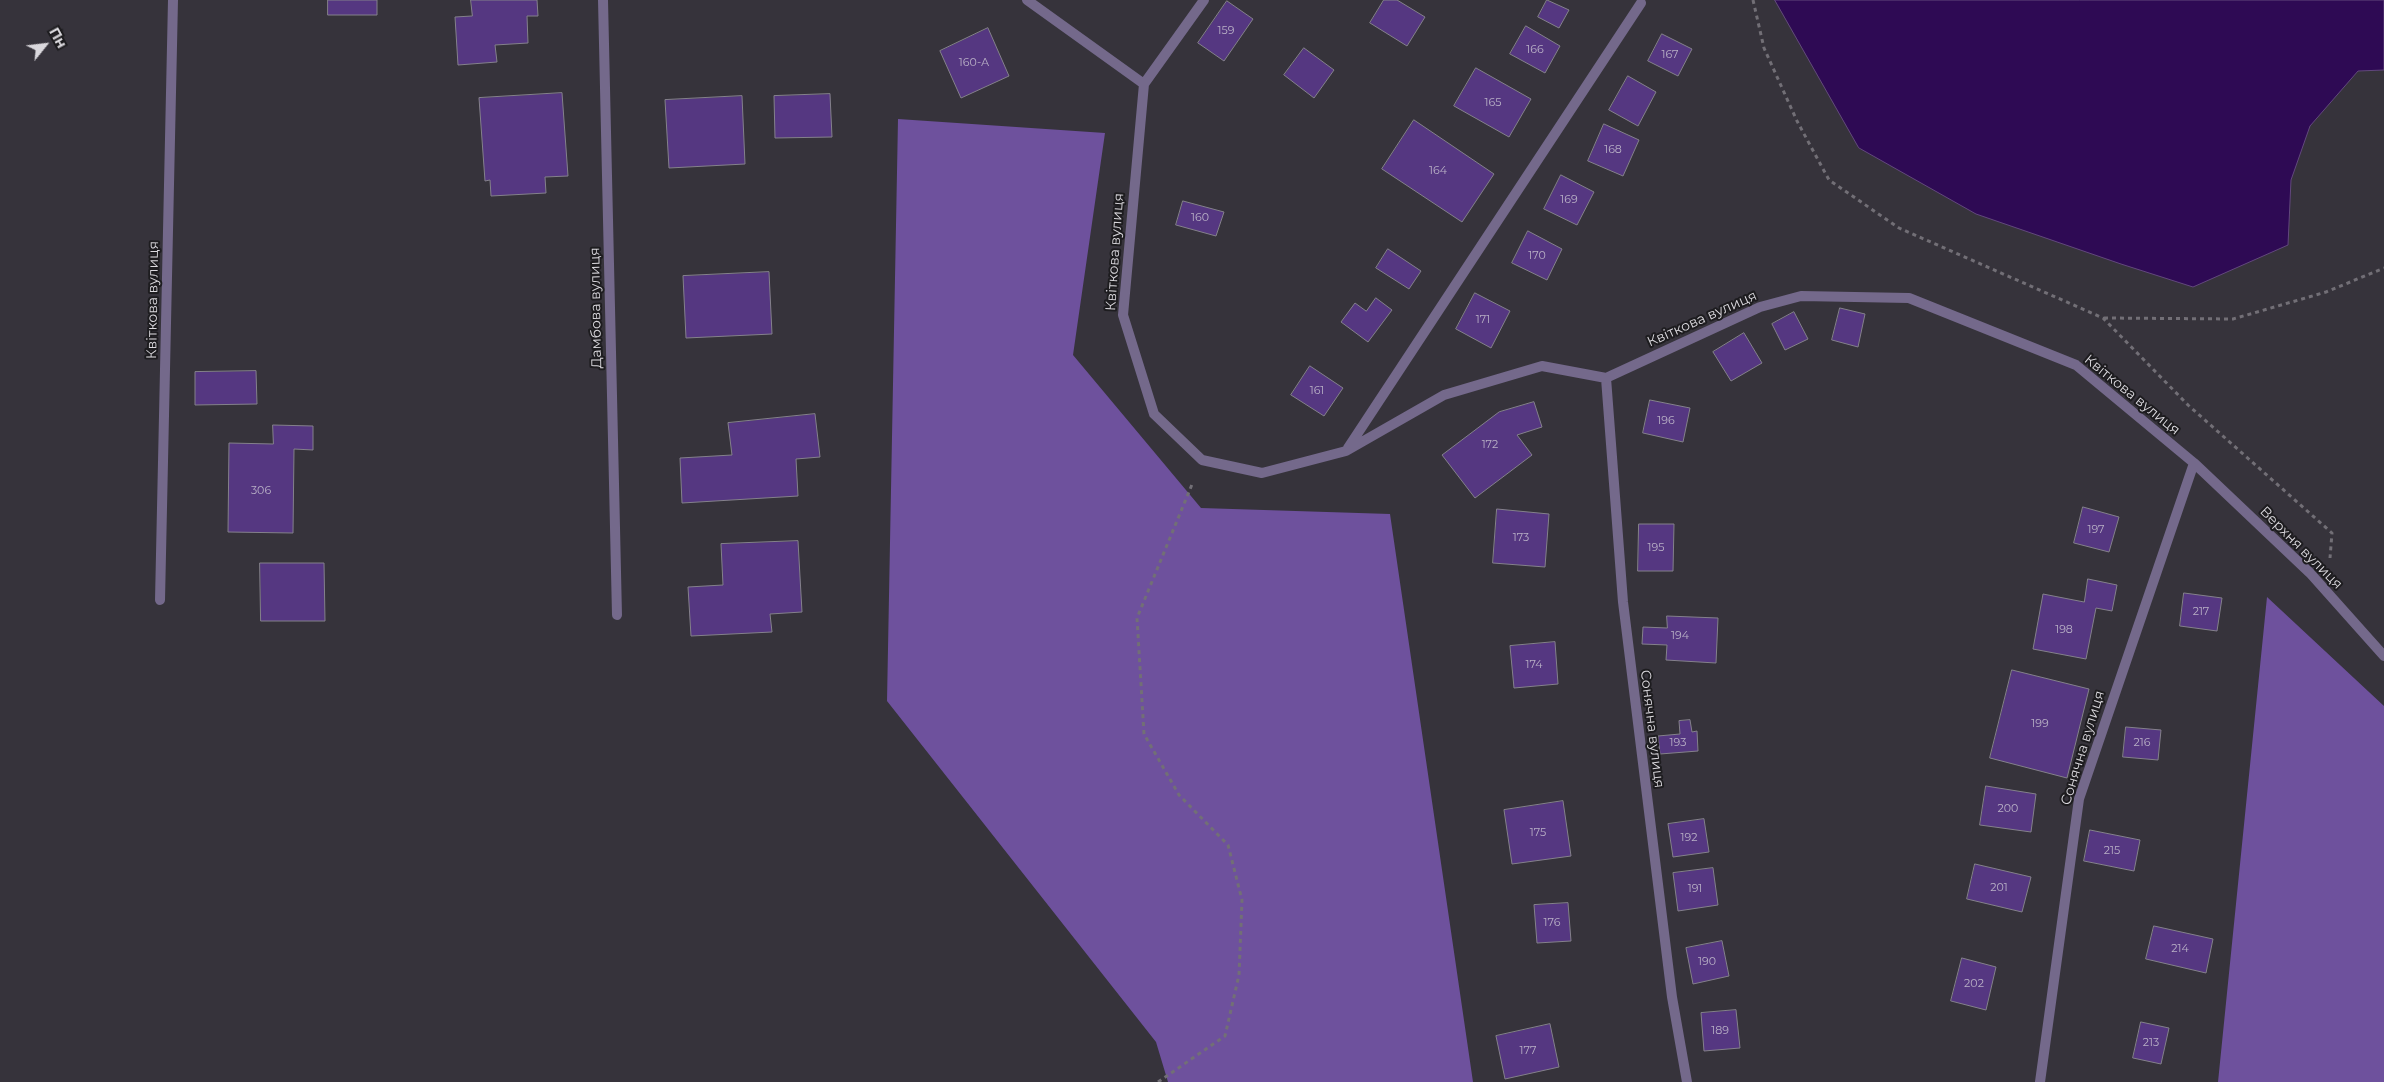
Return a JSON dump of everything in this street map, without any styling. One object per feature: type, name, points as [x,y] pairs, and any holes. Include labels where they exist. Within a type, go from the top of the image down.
[{"type":"street","name":"Квіткова вулиця","points":[[160,600],[173,0]]},
{"type":"street","name":"Дамбова вулиця","points":[[603,0],[617,615]]},
{"type":"street","points":[[1027,0],[1144,84],[1204,0]]},
{"type":"street","points":[[1346,451],[1641,3]]},
{"type":"street","name":"Квіткова вулиця","points":[[1144,84],[1123,315],[1154,414],[1202,460]]},
{"type":"street","name":"Квіткова вулиця","points":[[1606,378],[1760,307],[1800,296],[1909,298],[2076,365],[2194,463]]},
{"type":"street","points":[[1202,460],[1262,473],[1346,451],[1444,395],[1542,366],[1606,378]]},
{"type":"street","name":"Сонячна вулиця","points":[[1606,378],[1623,602],[1672,996],[1687,1082]]},
{"type":"street","name":"Сонячна вулиця","points":[[2040,1082],[2079,800],[2194,463]]},
{"type":"street","name":"Верхня вулиця","points":[[2194,463],[2310,573],[2384,656]]},
{"type":"path","points":[[1753,0],[1764,48],[1796,121]]},
{"type":"path","points":[[2103,318],[2233,319],[2326,292],[2384,268]]},
{"type":"path","points":[[1158,1082],[1225,1036],[1239,975],[1242,900],[1228,845],[1180,795],[1144,734],[1137,618],[1202,460]]},
{"type":"shaded area","points":[[1775,0],[2384,0],[2384,70],[2358,71],[2310,126],[2291,180],[2288,245],[2193,287],[1976,214],[1859,148]]},
{"type":"shaded area","points":[[898,119],[1105,133],[1073,355],[1201,508],[1390,514],[1473,1082],[1168,1082],[1156,1042],[887,701]]},
{"type":"shaded area","points":[[2267,597],[2384,706],[2384,1082],[2218,1082]]},
{"type":"building","points":[[328,0],[377,0],[377,15],[328,15]]},
{"type":"building","points":[[471,0],[537,0],[538,16],[527,16],[528,43],[495,45],[497,62],[458,65],[455,17],[472,16]]},
{"type":"building","points":[[1384,0],[1397,0],[1425,17],[1407,46],[1370,23]]},
{"type":"building","points":[[1547,0],[1569,10],[1559,28],[1538,17]]},
{"type":"building","points":[[1227,1],[1253,19],[1224,61],[1198,43]]},
{"type":"building","points":[[1526,26],[1560,46],[1545,73],[1510,54]]},
{"type":"building","points":[[988,28],[1009,76],[961,98],[940,51]]},
{"type":"building","points":[[1662,34],[1692,49],[1678,76],[1648,61]]},
{"type":"building","points":[[1304,48],[1334,70],[1314,98],[1284,75]]},
{"type":"building","points":[[1476,68],[1531,99],[1509,137],[1454,106]]},
{"type":"building","points":[[1628,76],[1656,92],[1638,126],[1609,110]]},
{"type":"building","points":[[562,93],[568,176],[545,177],[546,193],[491,196],[490,180],[485,181],[479,98]]},
{"type":"building","points":[[830,94],[832,137],[775,138],[774,96]]},
{"type":"building","points":[[742,96],[745,164],[669,168],[665,100]]},
{"type":"building","points":[[1414,120],[1494,174],[1462,222],[1382,169]]},
{"type":"building","points":[[1604,124],[1639,140],[1623,176],[1588,161]]},
{"type":"building","points":[[1561,175],[1594,192],[1577,225],[1544,209]]},
{"type":"building","points":[[1183,201],[1224,212],[1216,236],[1176,225]]},
{"type":"building","points":[[1528,231],[1562,249],[1547,280],[1512,263]]},
{"type":"building","points":[[1388,249],[1421,271],[1409,289],[1376,268]]},
{"type":"building","points":[[769,272],[772,334],[686,338],[683,276]]},
{"type":"building","points":[[1475,293],[1510,311],[1491,348],[1456,329]]},
{"type":"building","points":[[1376,298],[1392,310],[1368,342],[1341,322],[1355,303],[1366,311]]},
{"type":"building","points":[[1840,308],[1865,314],[1858,347],[1832,340]]},
{"type":"building","points":[[1794,312],[1808,339],[1785,350],[1772,324]]},
{"type":"building","points":[[1744,333],[1762,363],[1731,381],[1713,352]]},
{"type":"building","points":[[1310,366],[1343,388],[1324,416],[1291,395]]},
{"type":"building","points":[[256,371],[257,404],[195,405],[195,372]]},
{"type":"building","points":[[1650,400],[1690,408],[1683,442],[1643,433]]},
{"type":"building","points":[[1534,402],[1542,427],[1517,435],[1532,455],[1475,498],[1442,455],[1499,412]]},
{"type":"building","points":[[815,414],[820,457],[796,459],[798,496],[682,503],[680,458],[732,455],[728,423]]},
{"type":"building","points":[[273,425],[313,426],[313,450],[294,449],[293,533],[228,532],[229,443],[273,444]]},
{"type":"building","points":[[2083,507],[2119,517],[2109,552],[2074,543]]},
{"type":"building","points":[[1497,509],[1549,514],[1545,567],[1493,563]]},
{"type":"building","points":[[1639,524],[1674,524],[1673,571],[1638,571]]},
{"type":"building","points":[[798,541],[802,612],[770,614],[772,632],[691,636],[688,587],[723,585],[721,544]]},
{"type":"building","points":[[260,563],[324,563],[325,621],[261,621]]},
{"type":"building","points":[[2088,579],[2117,585],[2112,611],[2096,608],[2086,659],[2033,649],[2043,594],[2084,602]]},
{"type":"building","points":[[2184,593],[2222,598],[2217,631],[2180,626]]},
{"type":"building","points":[[1667,616],[1718,618],[1716,663],[1666,660],[1667,645],[1642,644],[1643,627],[1667,628]]},
{"type":"building","points":[[1555,642],[1558,684],[1514,688],[1510,646]]},
{"type":"building","points":[[2012,670],[2089,689],[2067,778],[1990,758]]},
{"type":"building","points":[[1690,720],[1692,732],[1697,731],[1698,751],[1660,754],[1658,736],[1680,734],[1679,721]]},
{"type":"building","points":[[2126,727],[2161,730],[2158,760],[2123,757]]},
{"type":"building","points":[[1986,786],[2036,794],[2031,832],[1980,825]]},
{"type":"building","points":[[1563,801],[1571,856],[1512,864],[1504,810]]},
{"type":"building","points":[[1704,819],[1709,852],[1673,857],[1668,824]]},
{"type":"building","points":[[2090,830],[2140,840],[2134,871],[2084,861]]},
{"type":"building","points":[[1975,864],[2031,877],[2022,912],[1967,899]]},
{"type":"building","points":[[1713,868],[1718,905],[1678,911],[1673,873]]},
{"type":"building","points":[[1568,903],[1571,941],[1537,943],[1534,905]]},
{"type":"building","points":[[2154,926],[2213,939],[2206,973],[2146,959]]},
{"type":"building","points":[[1722,941],[1729,976],[1693,984],[1686,948]]},
{"type":"building","points":[[1962,958],[1996,967],[1986,1010],[1951,1001]]},
{"type":"building","points":[[1736,1010],[1740,1048],[1704,1051],[1701,1013]]},
{"type":"building","points":[[2141,1022],[2169,1028],[2161,1064],[2133,1058]]},
{"type":"building","points":[[1550,1024],[1559,1067],[1505,1079],[1496,1036]]}]
